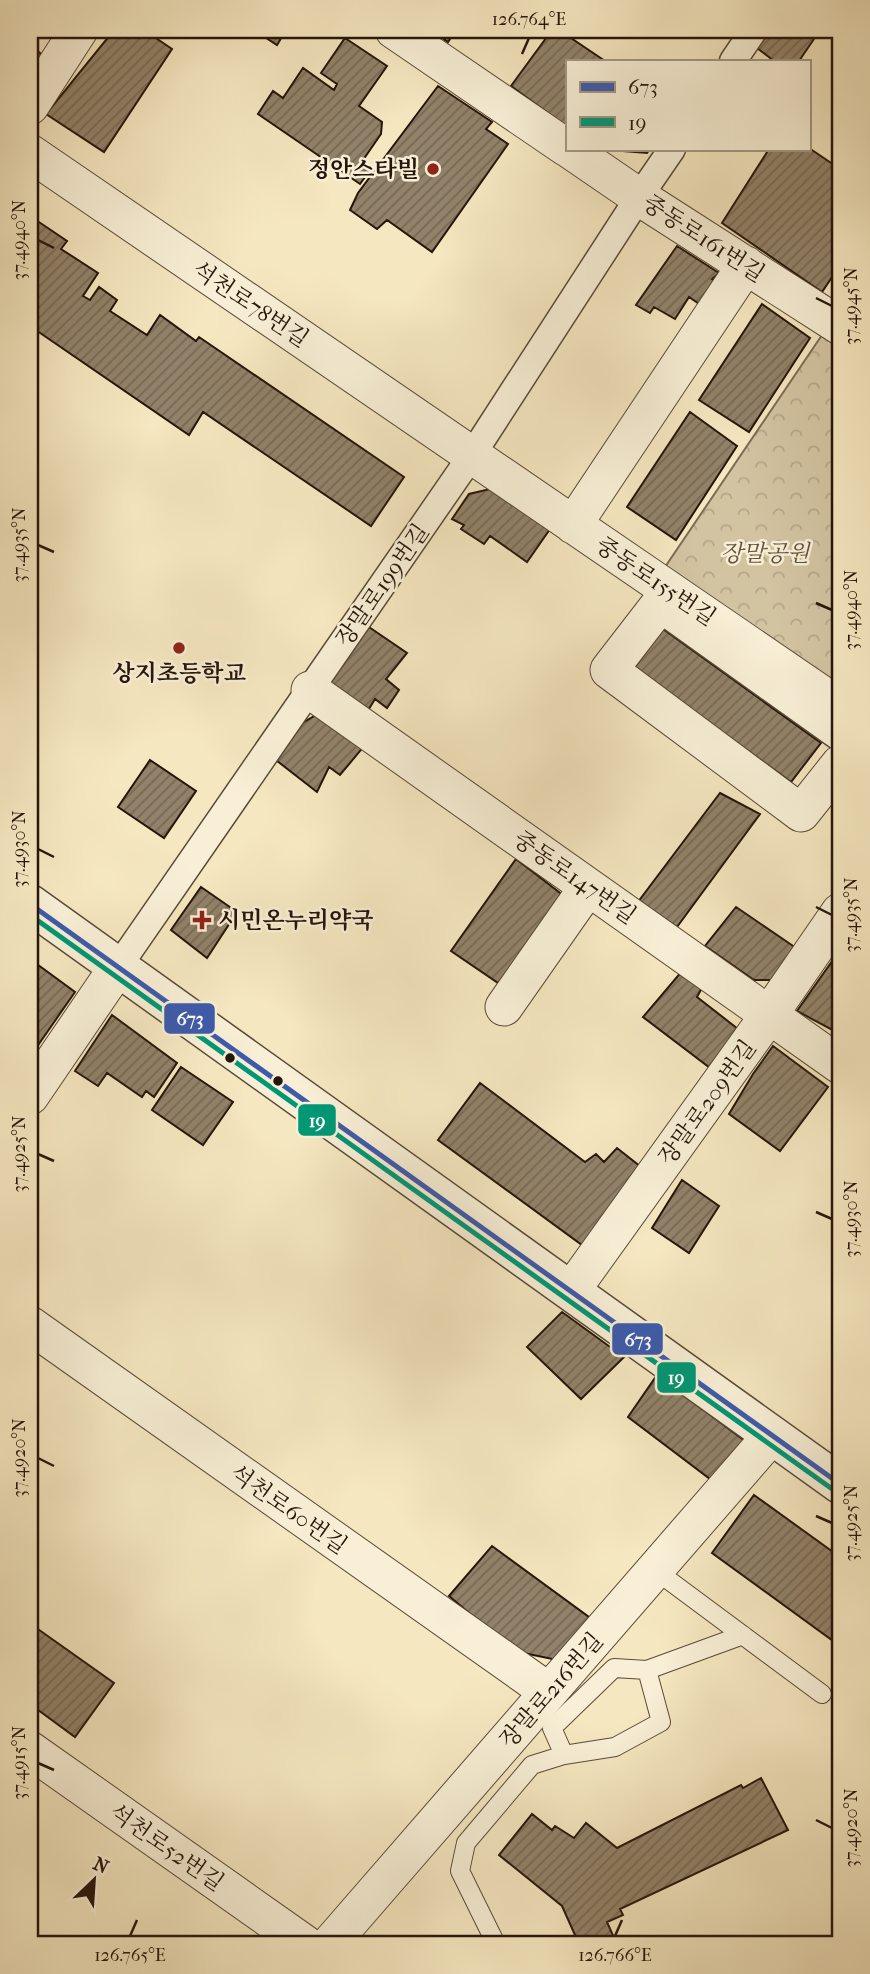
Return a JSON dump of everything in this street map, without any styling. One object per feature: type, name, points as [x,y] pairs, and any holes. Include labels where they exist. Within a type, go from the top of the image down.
[{"type":"street","points":[[30,106],[79,30]]},
{"type":"street","name":"중동로161번길","points":[[394,30],[566,147]]},
{"type":"street","points":[[734,60],[754,30]]},
{"type":"street","name":"중동로161번길","points":[[571,150],[746,265],[835,311]]},
{"type":"street","name":"장말로199번길","points":[[118,967],[472,455],[671,150]]},
{"type":"street","name":"석천로78번길","points":[[30,153],[472,455]]},
{"type":"street","points":[[573,525],[746,265]]},
{"type":"street","name":"중동로155번길","points":[[472,455],[573,525],[664,599],[757,668],[840,707]]},
{"type":"street","points":[[664,599],[609,670],[801,813],[840,764]]},
{"type":"street","points":[[757,668],[840,738]]},
{"type":"street","name":"중동로147번길","points":[[310,690],[840,1065]]},
{"type":"street","points":[[504,1007],[588,887]]},
{"type":"street","points":[[30,904],[840,1484]]},
{"type":"street","name":"장말로209번길","points":[[571,1291],[840,912]]},
{"type":"street","points":[[30,1096],[118,967]]},
{"type":"street","name":"석천로60번길","points":[[30,1325],[549,1692]]},
{"type":"street","name":"장말로216번길","points":[[330,1944],[772,1435]]},
{"type":"street","name":"석천로52번길","points":[[30,1750],[304,1944]]},
{"type":"lane","points":[[655,1570],[822,1694]]},
{"type":"lane","points":[[564,1755],[552,1728],[614,1668],[647,1670],[743,1635]]},
{"type":"lane","points":[[496,1944],[460,1871],[466,1843],[533,1765],[564,1755],[615,1748],[660,1722],[647,1670]]},
{"type":"green space","name":"장말공원","points":[[824,332],[840,342],[840,693],[661,573]]},
{"type":"building","points":[[114,30],[144,30],[172,49],[104,152],[46,114]]},
{"type":"building","points":[[254,30],[286,30],[277,45]]},
{"type":"building","points":[[431,30],[456,30],[448,42]]},
{"type":"building","points":[[552,30],[559,30],[604,60],[566,60],[566,126],[511,86]]},
{"type":"building","points":[[771,30],[820,30],[800,60],[773,60],[757,48]]},
{"type":"building","points":[[345,38],[387,66],[359,106],[382,122],[381,134],[361,163],[371,169],[360,184],[258,114],[273,91],[283,98],[303,68],[334,90],[337,84],[321,73]]},
{"type":"building","points":[[30,45],[45,57],[30,78]]},
{"type":"building","name":"정안스타빌","points":[[438,86],[492,122],[486,129],[508,144],[432,252],[387,220],[377,229],[350,210],[358,193]]},
{"type":"building","points":[[810,149],[840,169],[840,265],[822,292],[722,223],[768,150]]},
{"type":"building","points":[[610,150],[649,150],[647,153]]},
{"type":"building","points":[[30,216],[67,241],[61,249],[98,273],[83,296],[90,300],[99,287],[117,300],[110,311],[147,335],[160,315],[196,341],[199,337],[404,477],[371,526],[203,412],[189,435],[30,326]]},
{"type":"building","points":[[677,246],[719,273],[712,279],[719,283],[702,306],[689,297],[675,319],[654,307],[650,313],[636,305]]},
{"type":"building","points":[[762,304],[810,338],[749,432],[699,400]]},
{"type":"building","points":[[690,412],[737,446],[676,540],[627,507]]},
{"type":"building","points":[[490,489],[550,529],[527,562],[490,536],[484,544],[461,529],[464,525],[452,519],[469,494]]},
{"type":"building","points":[[366,625],[407,653],[386,679],[399,690],[387,708],[375,699],[367,712],[323,684]]},
{"type":"building","points":[[663,629],[821,743],[791,782],[634,668]]},
{"type":"building","points":[[323,711],[365,745],[340,775],[329,767],[317,792],[272,757],[297,726]]},
{"type":"building","points":[[150,760],[196,791],[164,838],[118,807]]},
{"type":"building","points":[[720,793],[760,814],[677,927],[638,902]]},
{"type":"building","points":[[516,859],[564,896],[504,987],[451,951]]},
{"type":"building","points":[[201,887],[237,912],[207,958],[171,930]]},
{"type":"building","points":[[736,907],[796,948],[777,980],[754,980],[705,946]]},
{"type":"building","points":[[840,950],[840,1034],[797,1011]]},
{"type":"building","points":[[30,959],[75,992],[34,1051],[30,1047]]},
{"type":"building","points":[[682,971],[703,986],[697,997],[738,1029],[714,1071],[643,1017]]},
{"type":"building","points":[[112,1015],[177,1063],[154,1097],[146,1091],[142,1097],[107,1073],[98,1086],[75,1071]]},
{"type":"building","points":[[773,1046],[828,1087],[780,1151],[729,1114]]},
{"type":"building","points":[[181,1067],[233,1102],[203,1145],[152,1110]]},
{"type":"building","points":[[480,1083],[585,1162],[596,1154],[604,1162],[617,1148],[641,1167],[582,1245],[438,1140]]},
{"type":"building","points":[[682,1180],[719,1206],[689,1253],[652,1228]]},
{"type":"building","points":[[562,1312],[624,1357],[581,1399],[527,1347]]},
{"type":"building","points":[[657,1375],[745,1441],[714,1482],[628,1417]]},
{"type":"building","points":[[754,1495],[840,1557],[840,1646],[712,1553]]},
{"type":"building","points":[[492,1546],[593,1620],[557,1660],[514,1651],[449,1596]]},
{"type":"building","points":[[35,1627],[114,1683],[75,1737],[30,1704],[30,1635]]},
{"type":"building","points":[[761,1778],[788,1830],[620,1909],[623,1915],[607,1922],[615,1940],[607,1944],[579,1944],[562,1906],[499,1855],[532,1814],[552,1830],[555,1826],[574,1838],[586,1823],[617,1848],[741,1785],[743,1788]]},
{"type":"transit line","name":"673","points":[[30,904],[840,1484]]},
{"type":"transit line","name":"19","points":[[30,915],[835,1491]]},
{"type":"place","name":"정안스타빌","points":[[433,169]]},
{"type":"place","name":"상지초등학교","points":[[179,648]]},
{"type":"place","name":"시민온누리약국","points":[[202,920]]}]
